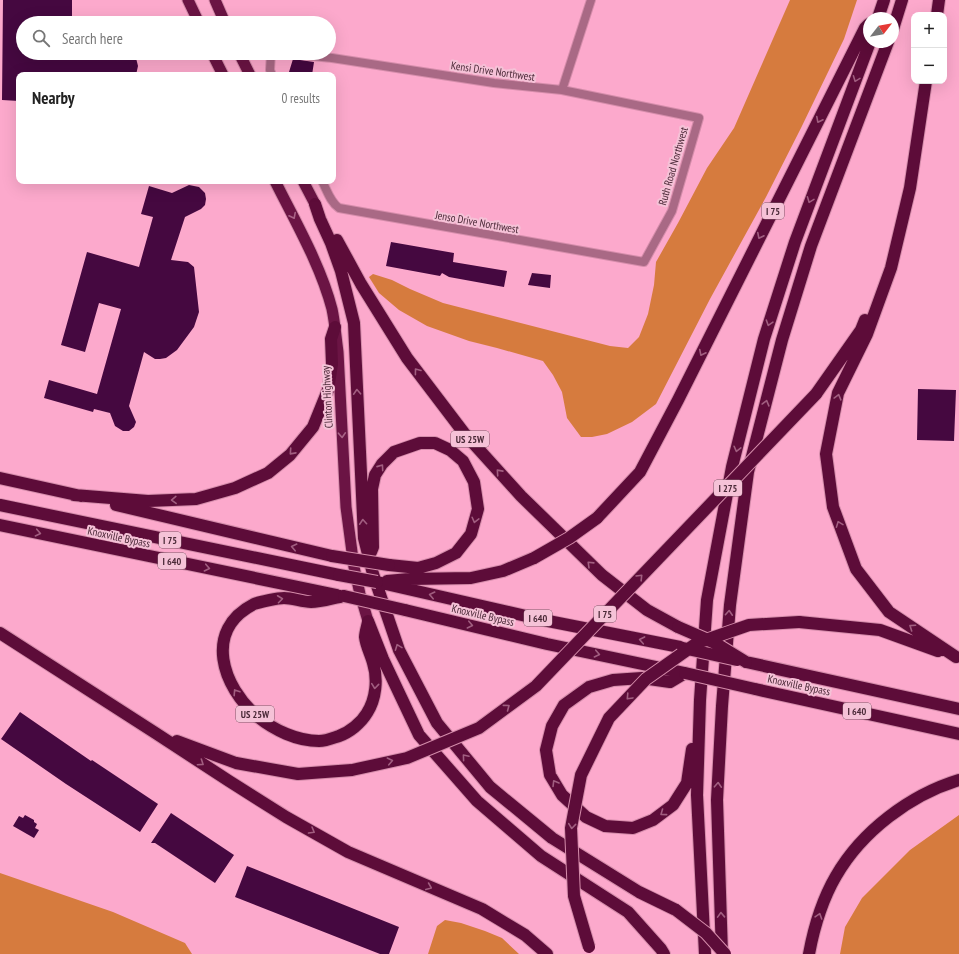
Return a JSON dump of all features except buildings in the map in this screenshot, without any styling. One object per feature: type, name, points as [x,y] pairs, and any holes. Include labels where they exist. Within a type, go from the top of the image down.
[{"type":"highway","points":[[188,0],[196,16]]},
{"type":"highway","points":[[215,0],[222,16]]},
{"type":"highway","points":[[880,12],[884,0]]},
{"type":"highway","points":[[898,12],[902,0]]},
{"type":"highway","points":[[937,12],[939,0]]},
{"type":"highway","name":"I 75","points":[[396,584],[471,578],[503,571],[534,558],[569,538],[597,518],[640,472],[686,386],[863,32]]},
{"type":"highway","name":"I 275","points":[[705,954],[697,795],[700,700],[707,600],[732,468],[764,339],[795,242],[868,48]]},
{"type":"highway","name":"I 275","points":[[723,954],[717,800],[730,605],[748,472],[782,340],[811,246],[886,48]]},
{"type":"highway","points":[[216,60],[222,72]]},
{"type":"highway","points":[[242,60],[248,72]]},
{"type":"highway","name":"I 75","points":[[0,633],[157,734],[236,763],[298,774],[352,770],[407,758],[479,728],[536,686],[816,394],[860,330],[891,268],[910,188],[926,84]]},
{"type":"highway","name":"Clinton Highway","points":[[277,184],[304,238],[318,270],[332,309],[338,352],[346,507],[354,567],[368,621]]},
{"type":"highway","name":"US 25W","points":[[305,184],[315,204],[324,214],[341,249],[361,284],[407,358],[464,433],[521,496],[602,575],[647,610],[678,627],[715,643],[746,662]]},
{"type":"highway","points":[[315,204],[341,271],[354,324],[364,538],[379,592],[399,650],[437,723],[490,787],[552,838],[639,892],[676,910],[706,933],[723,954]]},
{"type":"highway","points":[[891,268],[867,334],[838,393],[826,454],[833,507],[856,569],[889,612],[958,657]]},
{"type":"highway","points":[[74,495],[148,501],[196,499],[235,488],[268,473],[290,455],[313,427],[328,390],[332,364],[331,340],[335,327]]},
{"type":"highway","points":[[0,478],[332,556],[418,568],[436,563],[456,553],[471,534],[478,509],[474,482],[463,461],[450,450],[435,443],[420,443],[394,452],[382,464],[375,475],[372,489],[373,547],[369,559]]},
{"type":"highway","name":"Knoxville Bypass","points":[[0,505],[340,575],[396,584],[548,621],[746,662],[959,709]]},
{"type":"highway","name":"Knoxville Bypass","points":[[0,525],[344,596],[547,644],[959,734]]},
{"type":"highway","name":"US 25W","points":[[344,596],[310,602],[284,598],[256,603],[243,611],[231,622],[224,636],[223,661],[226,674],[234,689],[245,704],[258,717],[288,735],[306,740],[320,741],[346,734],[357,726],[367,714],[372,702],[376,683],[374,665],[365,636],[368,621]]},
{"type":"highway","points":[[368,621],[383,659],[419,736],[477,802],[541,856],[628,912],[664,954]]},
{"type":"highway","points":[[590,950],[574,896],[571,828],[581,775],[609,718],[646,679],[697,643],[749,625],[799,622],[880,630],[958,657]]},
{"type":"highway","points":[[685,673],[670,682],[642,678],[613,680],[589,687],[564,705],[552,726],[546,750],[550,775],[562,795],[586,817],[605,826],[633,828],[653,820],[673,805],[686,783],[700,700]]},
{"type":"highway","points":[[157,734],[229,781],[348,852],[482,910],[525,935],[547,954]]},
{"type":"highway","points":[[809,954],[819,914],[827,893],[849,857],[869,833],[904,806],[926,792],[959,780]]},
{"type":"street","points":[[562,90],[591,0]]},
{"type":"street","name":"Kensi Drive Northwest","points":[[336,59],[494,83],[562,90],[699,118]]},
{"type":"street","points":[[271,60],[271,72]]},
{"type":"street","name":"Ruth Road Northwest","points":[[644,262],[672,211],[699,118]]},
{"type":"street","name":"Jenso Drive Northwest","points":[[324,184],[332,200],[339,208],[644,262]]},
{"type":"shaded area","points":[[790,0],[857,0],[844,39],[801,128],[656,404],[632,422],[607,434],[592,437],[581,437],[567,418],[562,392],[553,375],[543,361],[469,341],[427,326],[399,310],[379,293],[369,277],[373,274],[392,280],[443,303],[610,346],[628,348],[639,337],[648,314],[654,285],[656,262],[707,168],[734,128]]},
{"type":"shaded area","points":[[959,815],[959,954],[840,954],[845,927],[862,898],[910,850]]},
{"type":"shaded area","points":[[0,873],[113,912],[185,943],[192,954],[0,954]]},
{"type":"shaded area","points":[[445,920],[461,923],[502,938],[519,954],[428,954],[437,926]]}]
